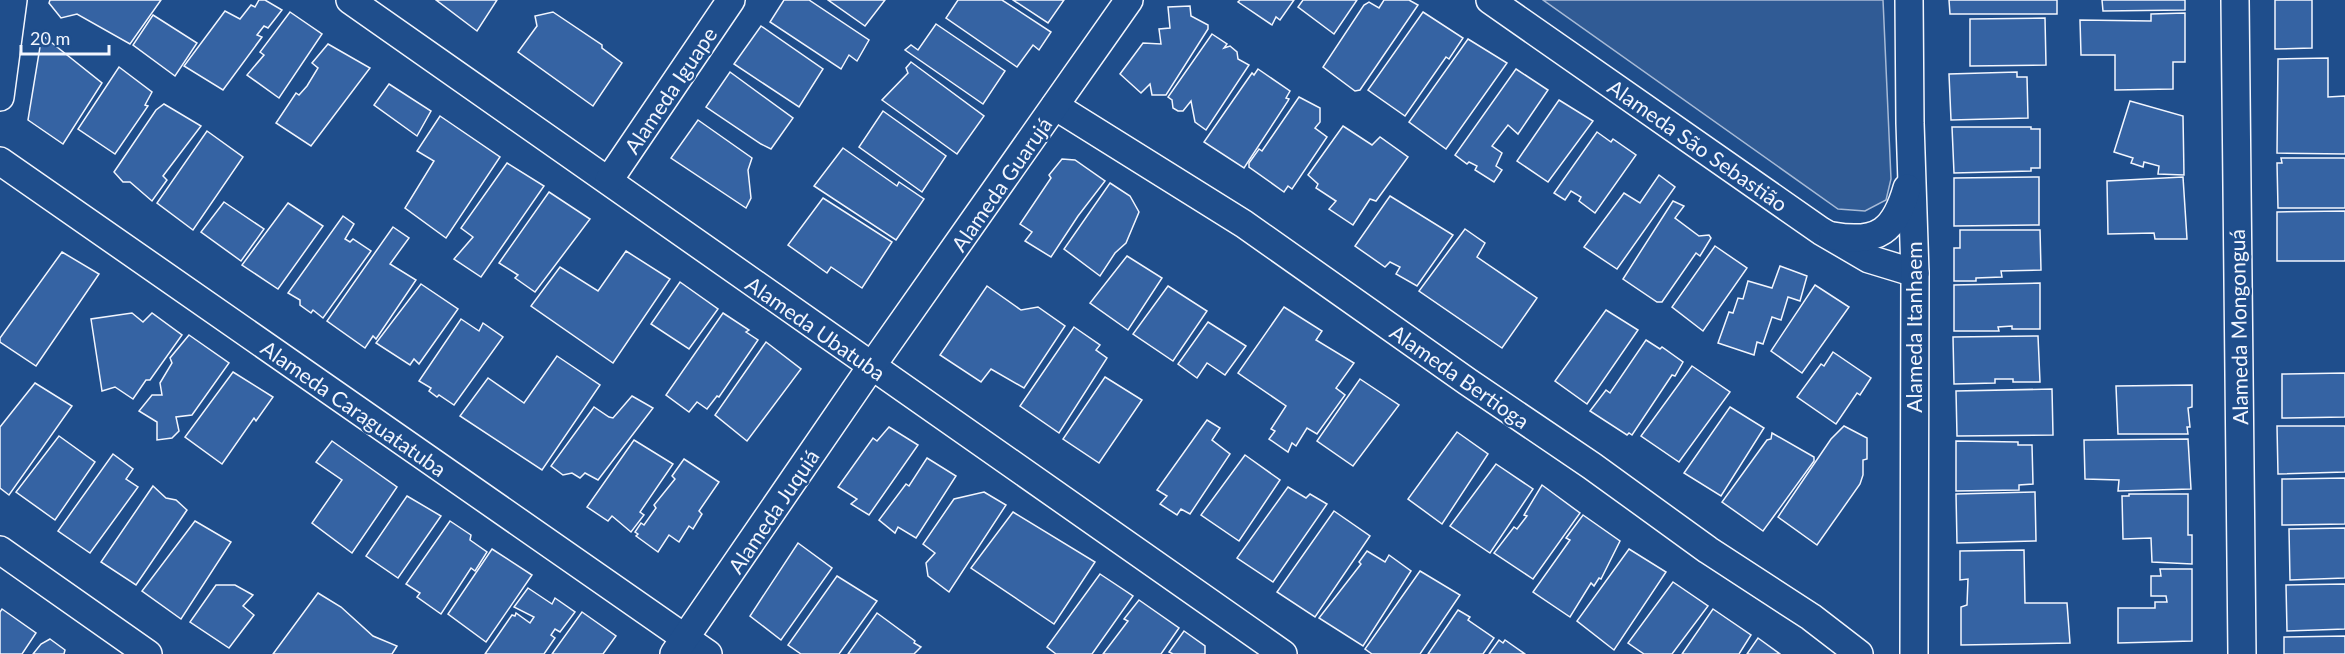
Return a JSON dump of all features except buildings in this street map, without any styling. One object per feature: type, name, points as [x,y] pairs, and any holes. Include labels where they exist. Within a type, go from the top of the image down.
[{"type":"street","points":[[0,97],[13,0]]},
{"type":"street","name":"Alameda Ubatuba","points":[[351,0],[1283,654]]},
{"type":"street","name":"Alameda Iguape","points":[[609,180],[731,0]]},
{"type":"street","name":"Alameda Guarujá","points":[[871,367],[1130,0]]},
{"type":"street","name":"Alameda São Sebastião","points":[[1490,0],[1829,235],[1869,259],[1915,273]]},
{"type":"street","name":"Alameda Itanhaem","points":[[1909,0],[1911,173],[1915,273],[1914,654]]},
{"type":"street","name":"Alameda Mongonguá","points":[[2235,0],[2242,654]]},
{"type":"street","name":"Alameda Bertioga","points":[[1055,106],[1244,224],[1468,382],[1592,466],[1708,550],[1811,617],[1859,654]]},
{"type":"street","name":"Alameda Caraguatatuba","points":[[0,161],[680,646],[708,654]]},
{"type":"street","points":[[1829,235],[1848,238],[1866,237],[1884,231],[1896,219],[1911,173]]},
{"type":"street","name":"Alameda Juquiá","points":[[680,646],[871,367]]},
{"type":"street","points":[[0,550],[148,654]]},
{"type":"shaded area","points":[[1543,0],[1883,0],[1891,179],[1886,200],[1865,211],[1838,209]]}]
